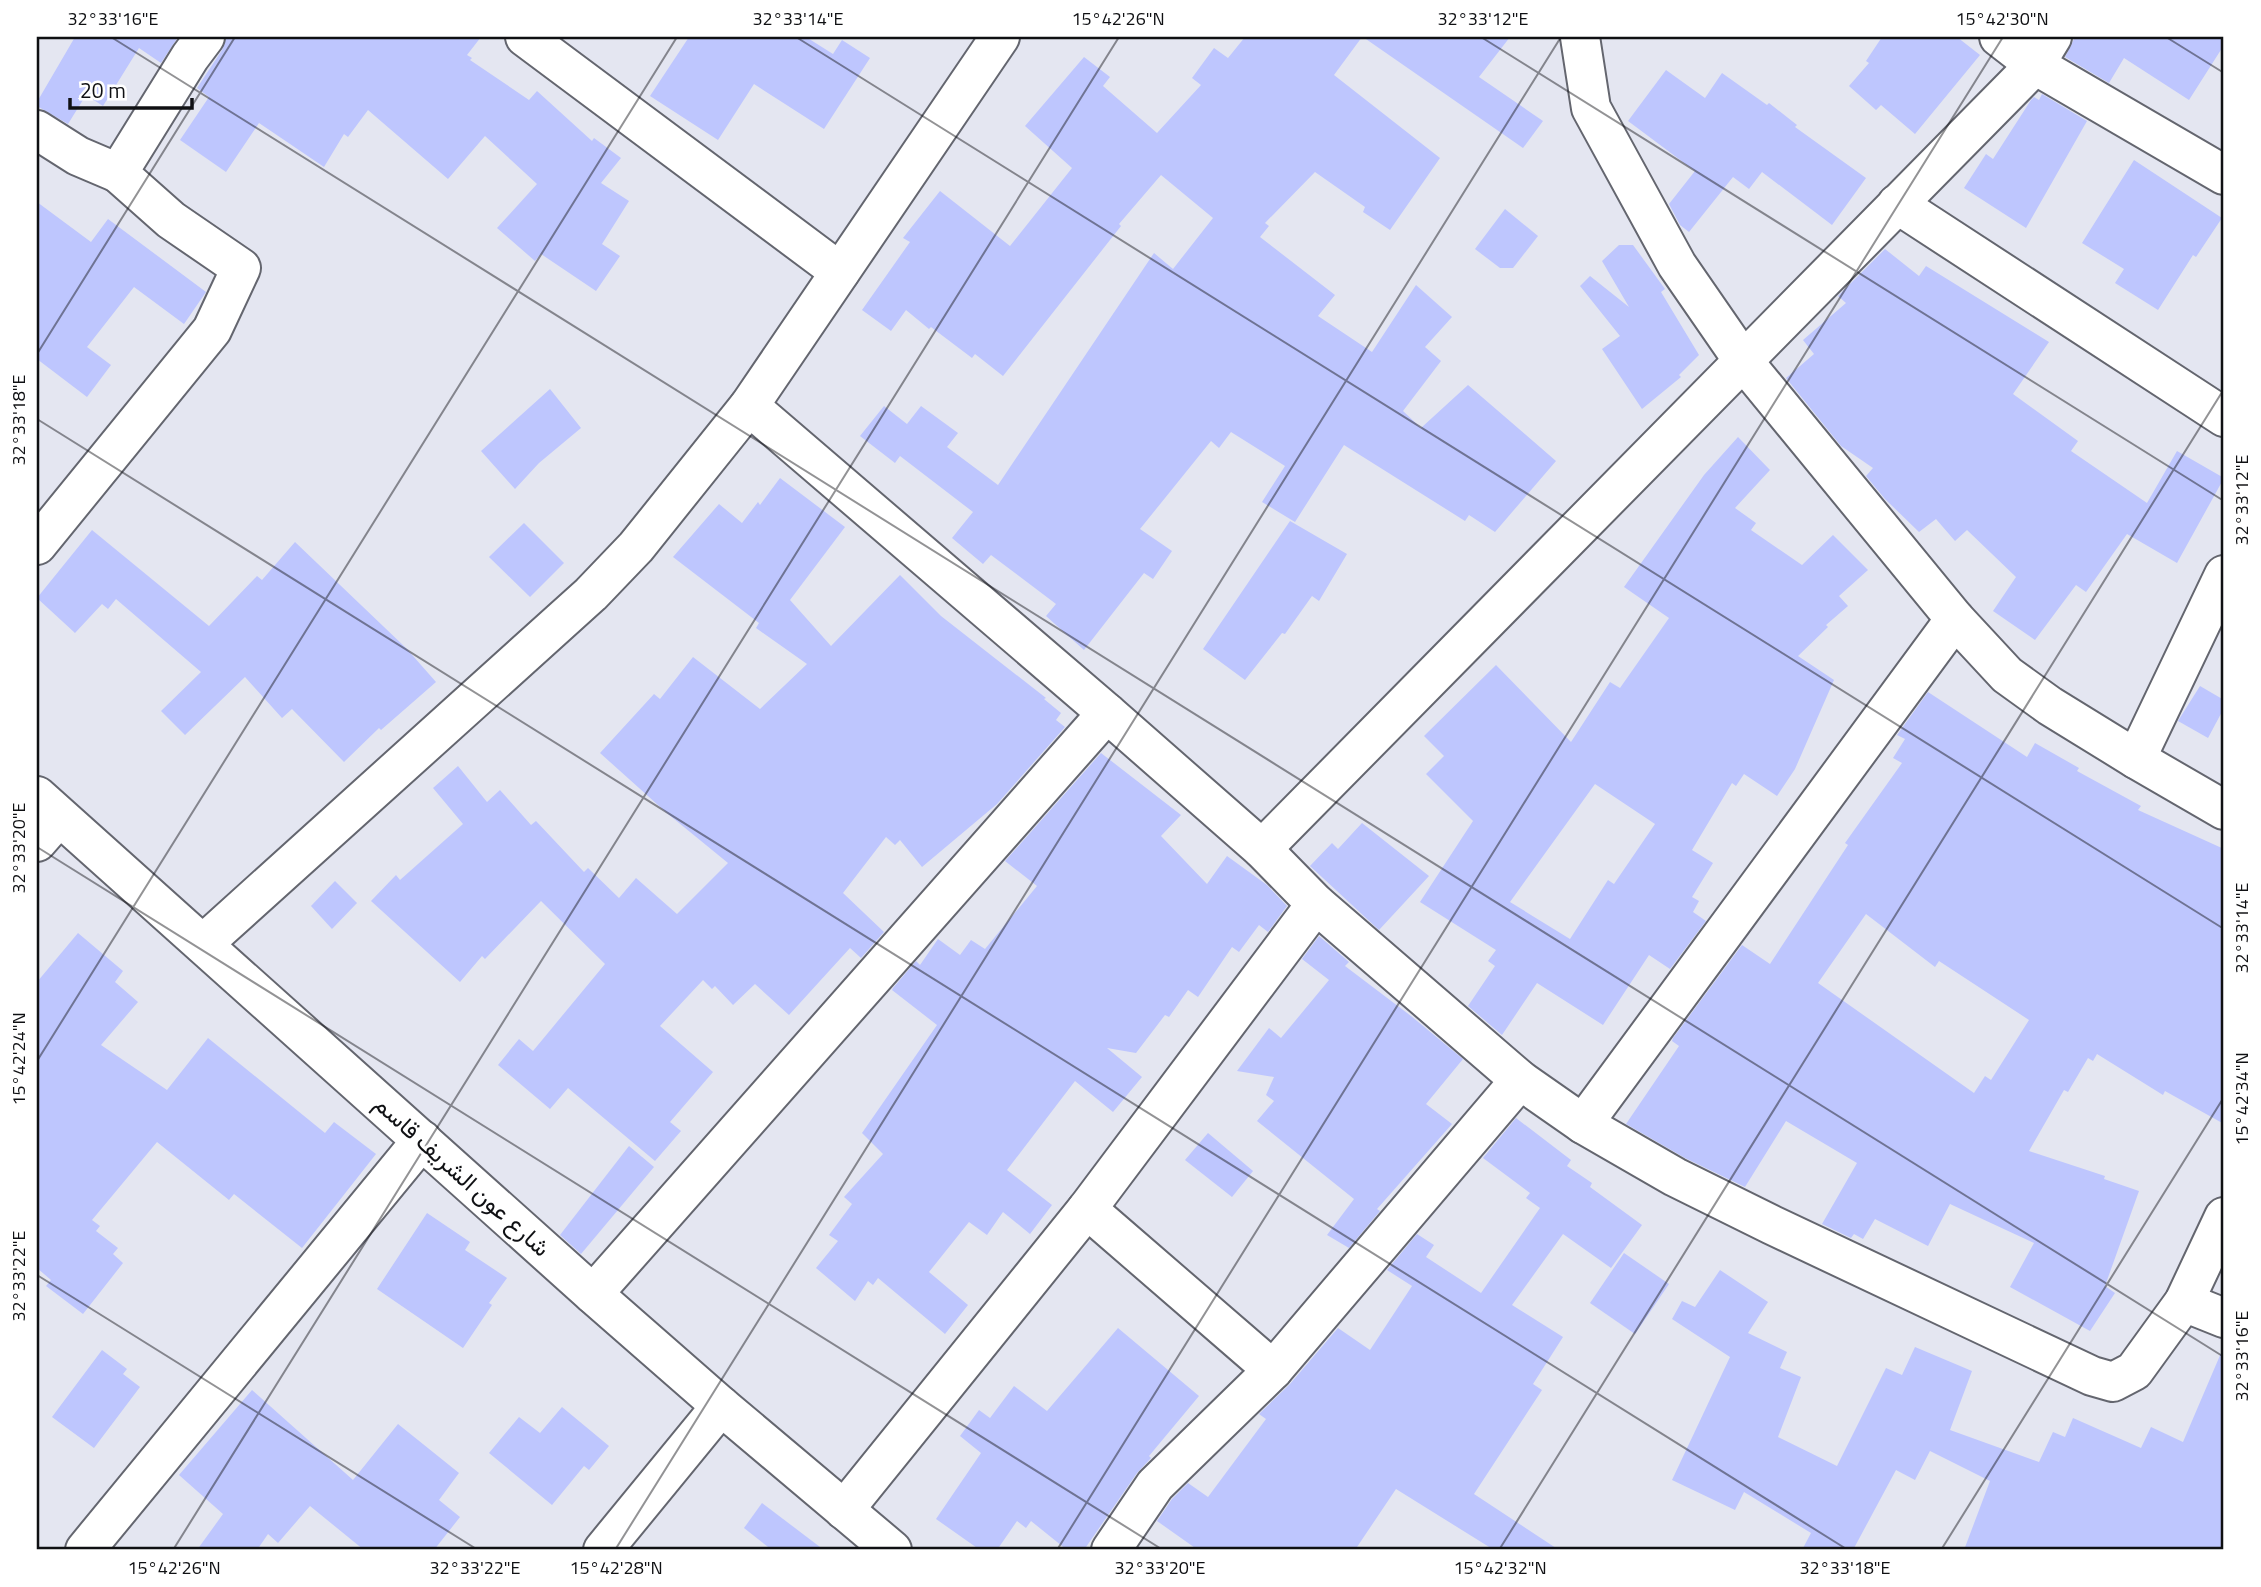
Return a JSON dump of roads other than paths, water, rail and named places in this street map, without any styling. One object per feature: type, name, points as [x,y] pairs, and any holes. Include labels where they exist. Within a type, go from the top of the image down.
[{"type":"street","points":[[118,173],[205,37]]},
{"type":"street","points":[[525,37],[840,272]]},
{"type":"street","points":[[203,944],[592,594],[636,547],[750,406],[1000,37]]},
{"type":"street","points":[[1580,37],[1591,108],[1677,265],[1744,362],[1955,619],[2007,675],[2050,706],[2224,810]]},
{"type":"street","points":[[1999,37],[2043,51],[2224,175]]},
{"type":"street","points":[[1262,849],[1744,362],[2043,51]]},
{"type":"street","points":[[37,130],[78,156],[118,173],[172,220],[242,268],[212,330],[37,545]]},
{"type":"street","points":[[1897,204],[2222,408]]},
{"type":"street","points":[[750,406],[1107,713],[1262,849],[1316,904],[1520,1080],[1583,1124],[1675,1177],[1772,1226],[2092,1376],[2113,1382],[2134,1371],[2184,1303],[2224,1217]]},
{"type":"street","points":[[2136,759],[2224,575]]},
{"type":"street","points":[[1583,1124],[1955,619]]},
{"type":"street","points":[[593,1294],[1107,713]]},
{"type":"street","name":"شارع عون الشريف قاسم","points":[[44,818],[203,944],[593,1294],[892,1550]]},
{"type":"street","points":[[844,1510],[1087,1209],[1316,904]]},
{"type":"street","points":[[1111,1550],[1156,1485],[1273,1370],[1520,1080]]},
{"type":"street","points":[[85,1550],[422,1140]]},
{"type":"street","points":[[1087,1209],[1273,1370]]},
{"type":"street","points":[[2184,1303],[2224,1318]]},
{"type":"street","points":[[603,1550],[721,1406]]}]
